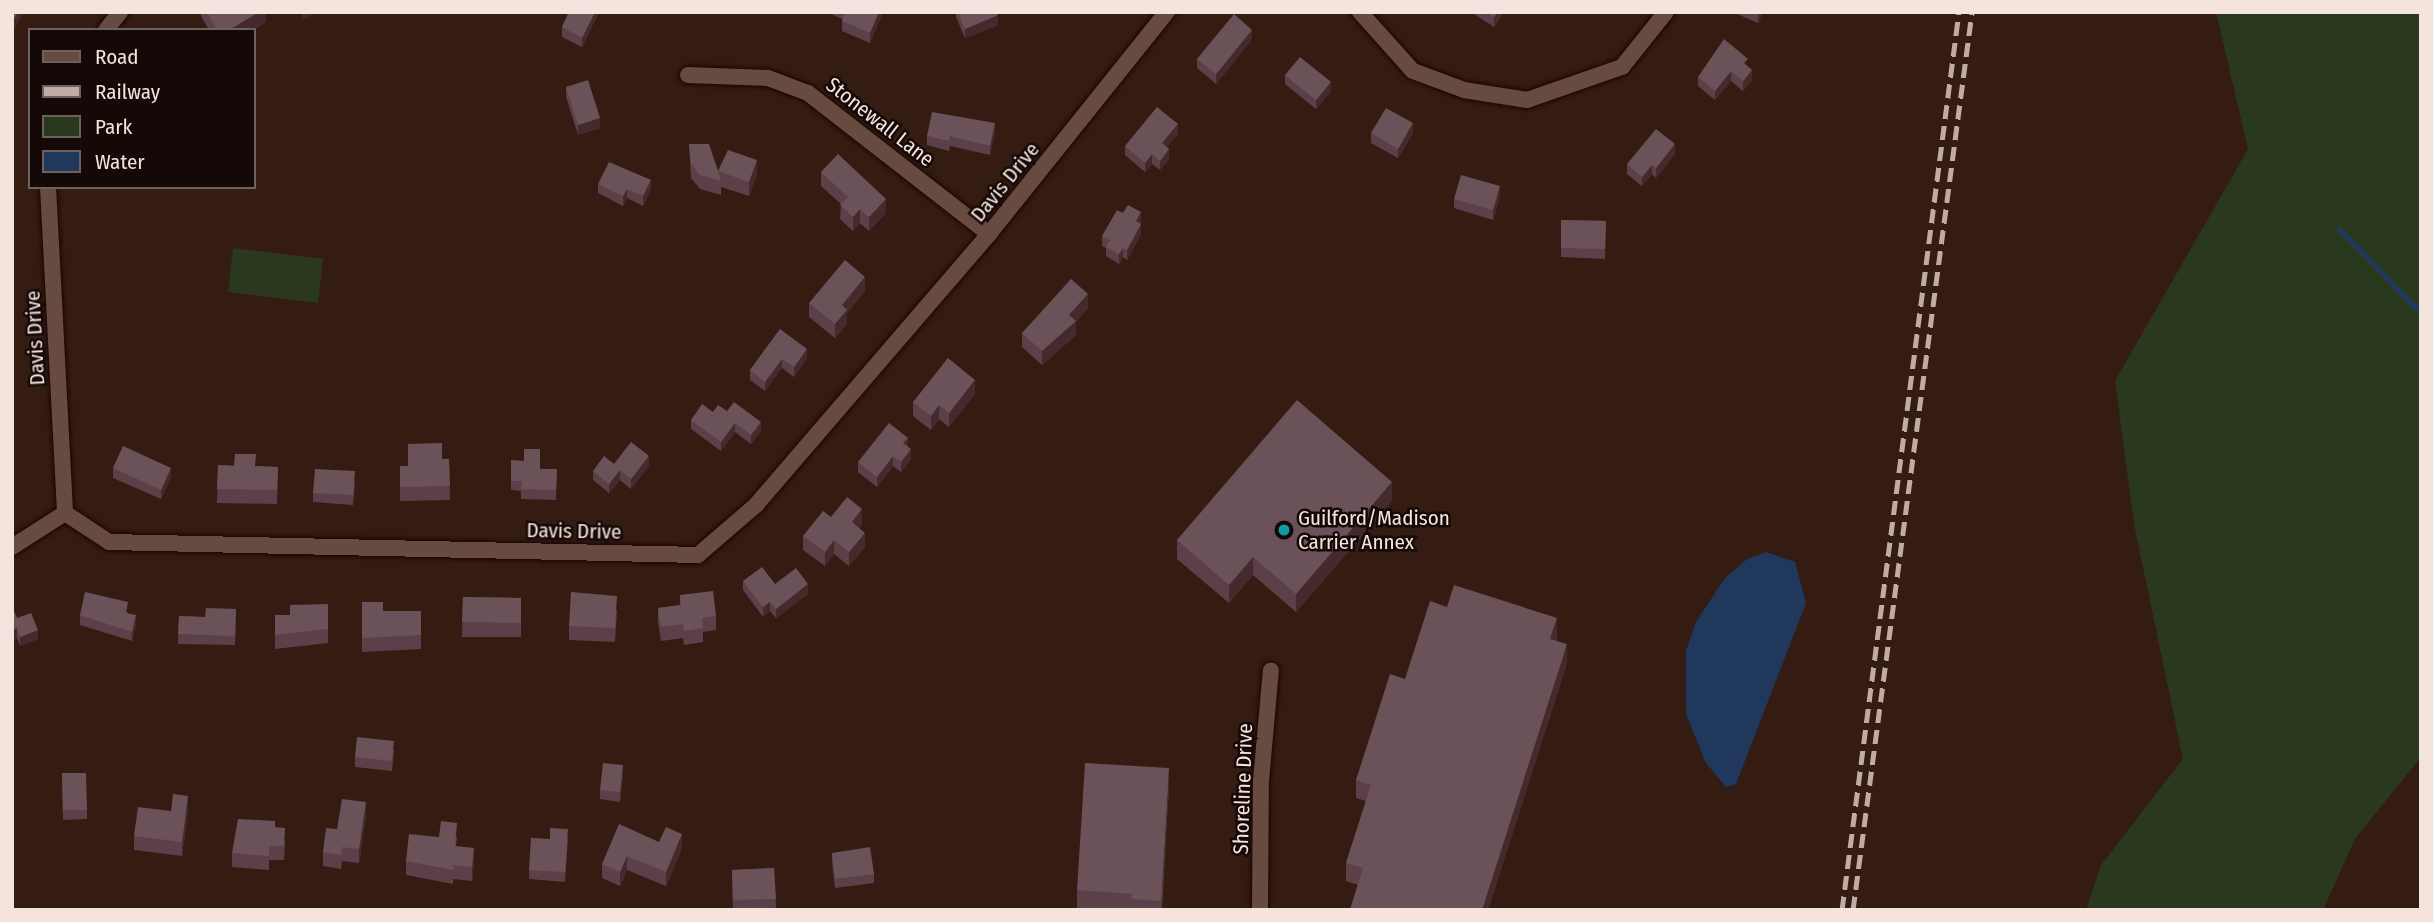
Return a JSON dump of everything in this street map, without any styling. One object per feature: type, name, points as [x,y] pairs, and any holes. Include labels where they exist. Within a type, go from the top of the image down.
[{"type":"street","points":[[108,28],[120,12]]},
{"type":"street","name":"Davis Drive","points":[[48,189],[65,513],[109,542],[698,555],[756,505],[989,234],[1167,12]]},
{"type":"street","points":[[1360,12],[1413,71],[1464,90],[1527,100],[1622,67],[1666,12]]},
{"type":"street","name":"Stonewall Lane","points":[[688,75],[768,78],[808,93],[989,234]]},
{"type":"street","points":[[12,547],[65,513]]},
{"type":"street","name":"Shoreline Drive","points":[[1260,910],[1261,780],[1271,670]]},
{"type":"green space","points":[[2216,12],[2421,12],[2421,757],[2355,839],[2323,910],[2086,910],[2101,865],[2183,759],[2134,524],[2115,381],[2248,149]]},
{"type":"green space","points":[[233,248],[323,259],[318,303],[228,292]]},
{"type":"water","points":[[1766,552],[1795,562],[1806,603],[1736,784],[1726,787],[1706,763],[1686,714],[1686,651],[1696,622],[1725,578],[1747,559]]},
{"type":"building","points":[[12,12],[18,12],[12,23]]},
{"type":"building","points":[[207,12],[259,12],[232,28],[216,28]]},
{"type":"building","points":[[569,12],[595,12],[582,38],[562,27]]},
{"type":"building","points":[[845,12],[879,12],[870,33],[842,21]]},
{"type":"building","points":[[958,12],[996,12],[998,15],[965,29]]},
{"type":"building","points":[[1234,14],[1252,30],[1216,74],[1197,59]]},
{"type":"building","points":[[1724,39],[1748,59],[1744,63],[1752,70],[1743,81],[1731,71],[1715,91],[1698,77]]},
{"type":"building","points":[[1300,57],[1331,82],[1316,100],[1285,75]]},
{"type":"building","points":[[588,80],[600,118],[578,125],[566,87]]},
{"type":"building","points":[[1157,107],[1178,124],[1162,143],[1169,149],[1160,161],[1152,154],[1145,163],[1125,146]]},
{"type":"building","points":[[1386,108],[1413,123],[1398,149],[1371,133]]},
{"type":"building","points":[[932,112],[995,123],[990,146],[950,136],[949,141],[927,136]]},
{"type":"building","points":[[1656,129],[1675,144],[1656,168],[1652,165],[1642,177],[1627,164]]},
{"type":"building","points":[[689,144],[709,144],[721,181],[700,175],[691,164]]},
{"type":"building","points":[[728,150],[757,160],[749,182],[718,171]]},
{"type":"building","points":[[838,154],[886,199],[869,217],[860,209],[853,217],[840,205],[848,197],[821,172]]},
{"type":"building","points":[[609,162],[651,180],[643,196],[627,189],[623,196],[598,184]]},
{"type":"building","points":[[1461,175],[1500,186],[1493,210],[1454,199]]},
{"type":"building","points":[[1128,205],[1141,212],[1136,221],[1141,224],[1127,250],[1123,248],[1119,254],[1106,247],[1110,240],[1102,236],[1117,210],[1123,213]]},
{"type":"building","points":[[1561,220],[1606,221],[1605,249],[1561,248]]},
{"type":"building","points":[[845,260],[865,277],[842,305],[847,310],[835,324],[809,303]]},
{"type":"building","points":[[1071,279],[1088,294],[1069,315],[1076,321],[1042,351],[1022,333]]},
{"type":"building","points":[[780,329],[807,349],[794,367],[782,359],[765,382],[750,370]]},
{"type":"building","points":[[948,358],[975,380],[949,413],[939,405],[931,416],[913,402]]},
{"type":"building","name":"Guilford/Madison Carrier Annex","points":[[1297,400],[1392,482],[1296,594],[1253,557],[1229,585],[1177,540]]},
{"type":"building","points":[[734,402],[761,422],[751,435],[735,423],[721,442],[691,420],[702,404],[713,412],[718,405],[727,411]]},
{"type":"building","points":[[889,423],[908,438],[903,443],[911,449],[901,462],[893,456],[877,477],[858,462]]},
{"type":"building","points":[[631,442],[649,456],[631,479],[620,470],[609,484],[593,471],[604,456],[614,464]]},
{"type":"building","points":[[442,443],[442,459],[449,459],[450,486],[400,487],[400,466],[408,466],[408,444]]},
{"type":"building","points":[[123,446],[171,468],[161,490],[113,468]]},
{"type":"building","points":[[524,449],[540,449],[540,469],[557,469],[556,490],[521,489],[522,481],[511,481],[511,460],[524,461]]},
{"type":"building","points":[[235,454],[256,454],[255,466],[278,467],[277,490],[217,489],[218,465],[234,466]]},
{"type":"building","points":[[315,469],[355,471],[353,495],[313,493]]},
{"type":"building","points":[[847,497],[862,509],[852,522],[865,533],[849,552],[834,540],[825,552],[803,536],[823,511],[831,517]]},
{"type":"building","points":[[762,567],[775,584],[796,568],[808,584],[776,609],[770,602],[763,607],[743,581]]},
{"type":"building","points":[[1454,585],[1557,618],[1550,639],[1567,644],[1482,910],[1350,910],[1363,868],[1346,863],[1371,785],[1356,780],[1390,674],[1405,679],[1430,601],[1447,607]]},
{"type":"building","points":[[713,591],[716,616],[702,618],[703,628],[684,631],[683,624],[661,627],[658,608],[681,605],[680,595]]},
{"type":"building","points":[[85,592],[128,602],[126,613],[136,615],[132,632],[80,615]]},
{"type":"building","points":[[571,592],[617,596],[615,628],[569,626]]},
{"type":"building","points":[[463,597],[521,598],[521,623],[462,622]]},
{"type":"building","points":[[362,602],[383,602],[383,611],[421,611],[421,635],[362,638]]},
{"type":"building","points":[[328,604],[328,629],[275,635],[275,615],[290,615],[290,605]]},
{"type":"building","points":[[12,607],[17,618],[31,613],[38,630],[20,637],[17,628],[12,630]]},
{"type":"building","points":[[206,608],[236,609],[235,636],[178,634],[179,616],[205,617]]},
{"type":"building","points":[[357,737],[394,741],[392,761],[355,757]]},
{"type":"building","points":[[603,763],[623,765],[620,792],[600,790]]},
{"type":"building","points":[[1085,763],[1169,768],[1161,901],[1131,899],[1132,894],[1077,890]]},
{"type":"building","points":[[62,773],[86,773],[87,810],[63,810]]},
{"type":"building","points":[[173,794],[188,796],[182,842],[134,836],[138,807],[171,811]]},
{"type":"building","points":[[342,799],[366,802],[359,849],[342,847],[341,855],[323,852],[326,828],[337,829]]},
{"type":"building","points":[[238,819],[275,821],[275,827],[285,828],[284,846],[269,846],[269,856],[232,853]]},
{"type":"building","points":[[441,821],[457,823],[455,846],[474,848],[472,867],[453,865],[453,870],[406,861],[409,834],[439,837]]},
{"type":"building","points":[[619,824],[659,842],[666,827],[682,834],[666,872],[627,856],[620,872],[602,864]]},
{"type":"building","points":[[550,828],[568,829],[565,872],[529,870],[531,838],[550,839]]},
{"type":"building","points":[[870,847],[874,874],[835,879],[832,853]]},
{"type":"building","points":[[774,868],[776,899],[733,900],[732,870]]},
{"type":"waterway","points":[[2339,229],[2421,313]]},
{"type":"railway","points":[[1842,910],[1959,12]]},
{"type":"railway","points":[[1853,910],[1972,12]]},
{"type":"place","name":"Guilford/Madison Carrier Annex","points":[[1284,530]]}]
